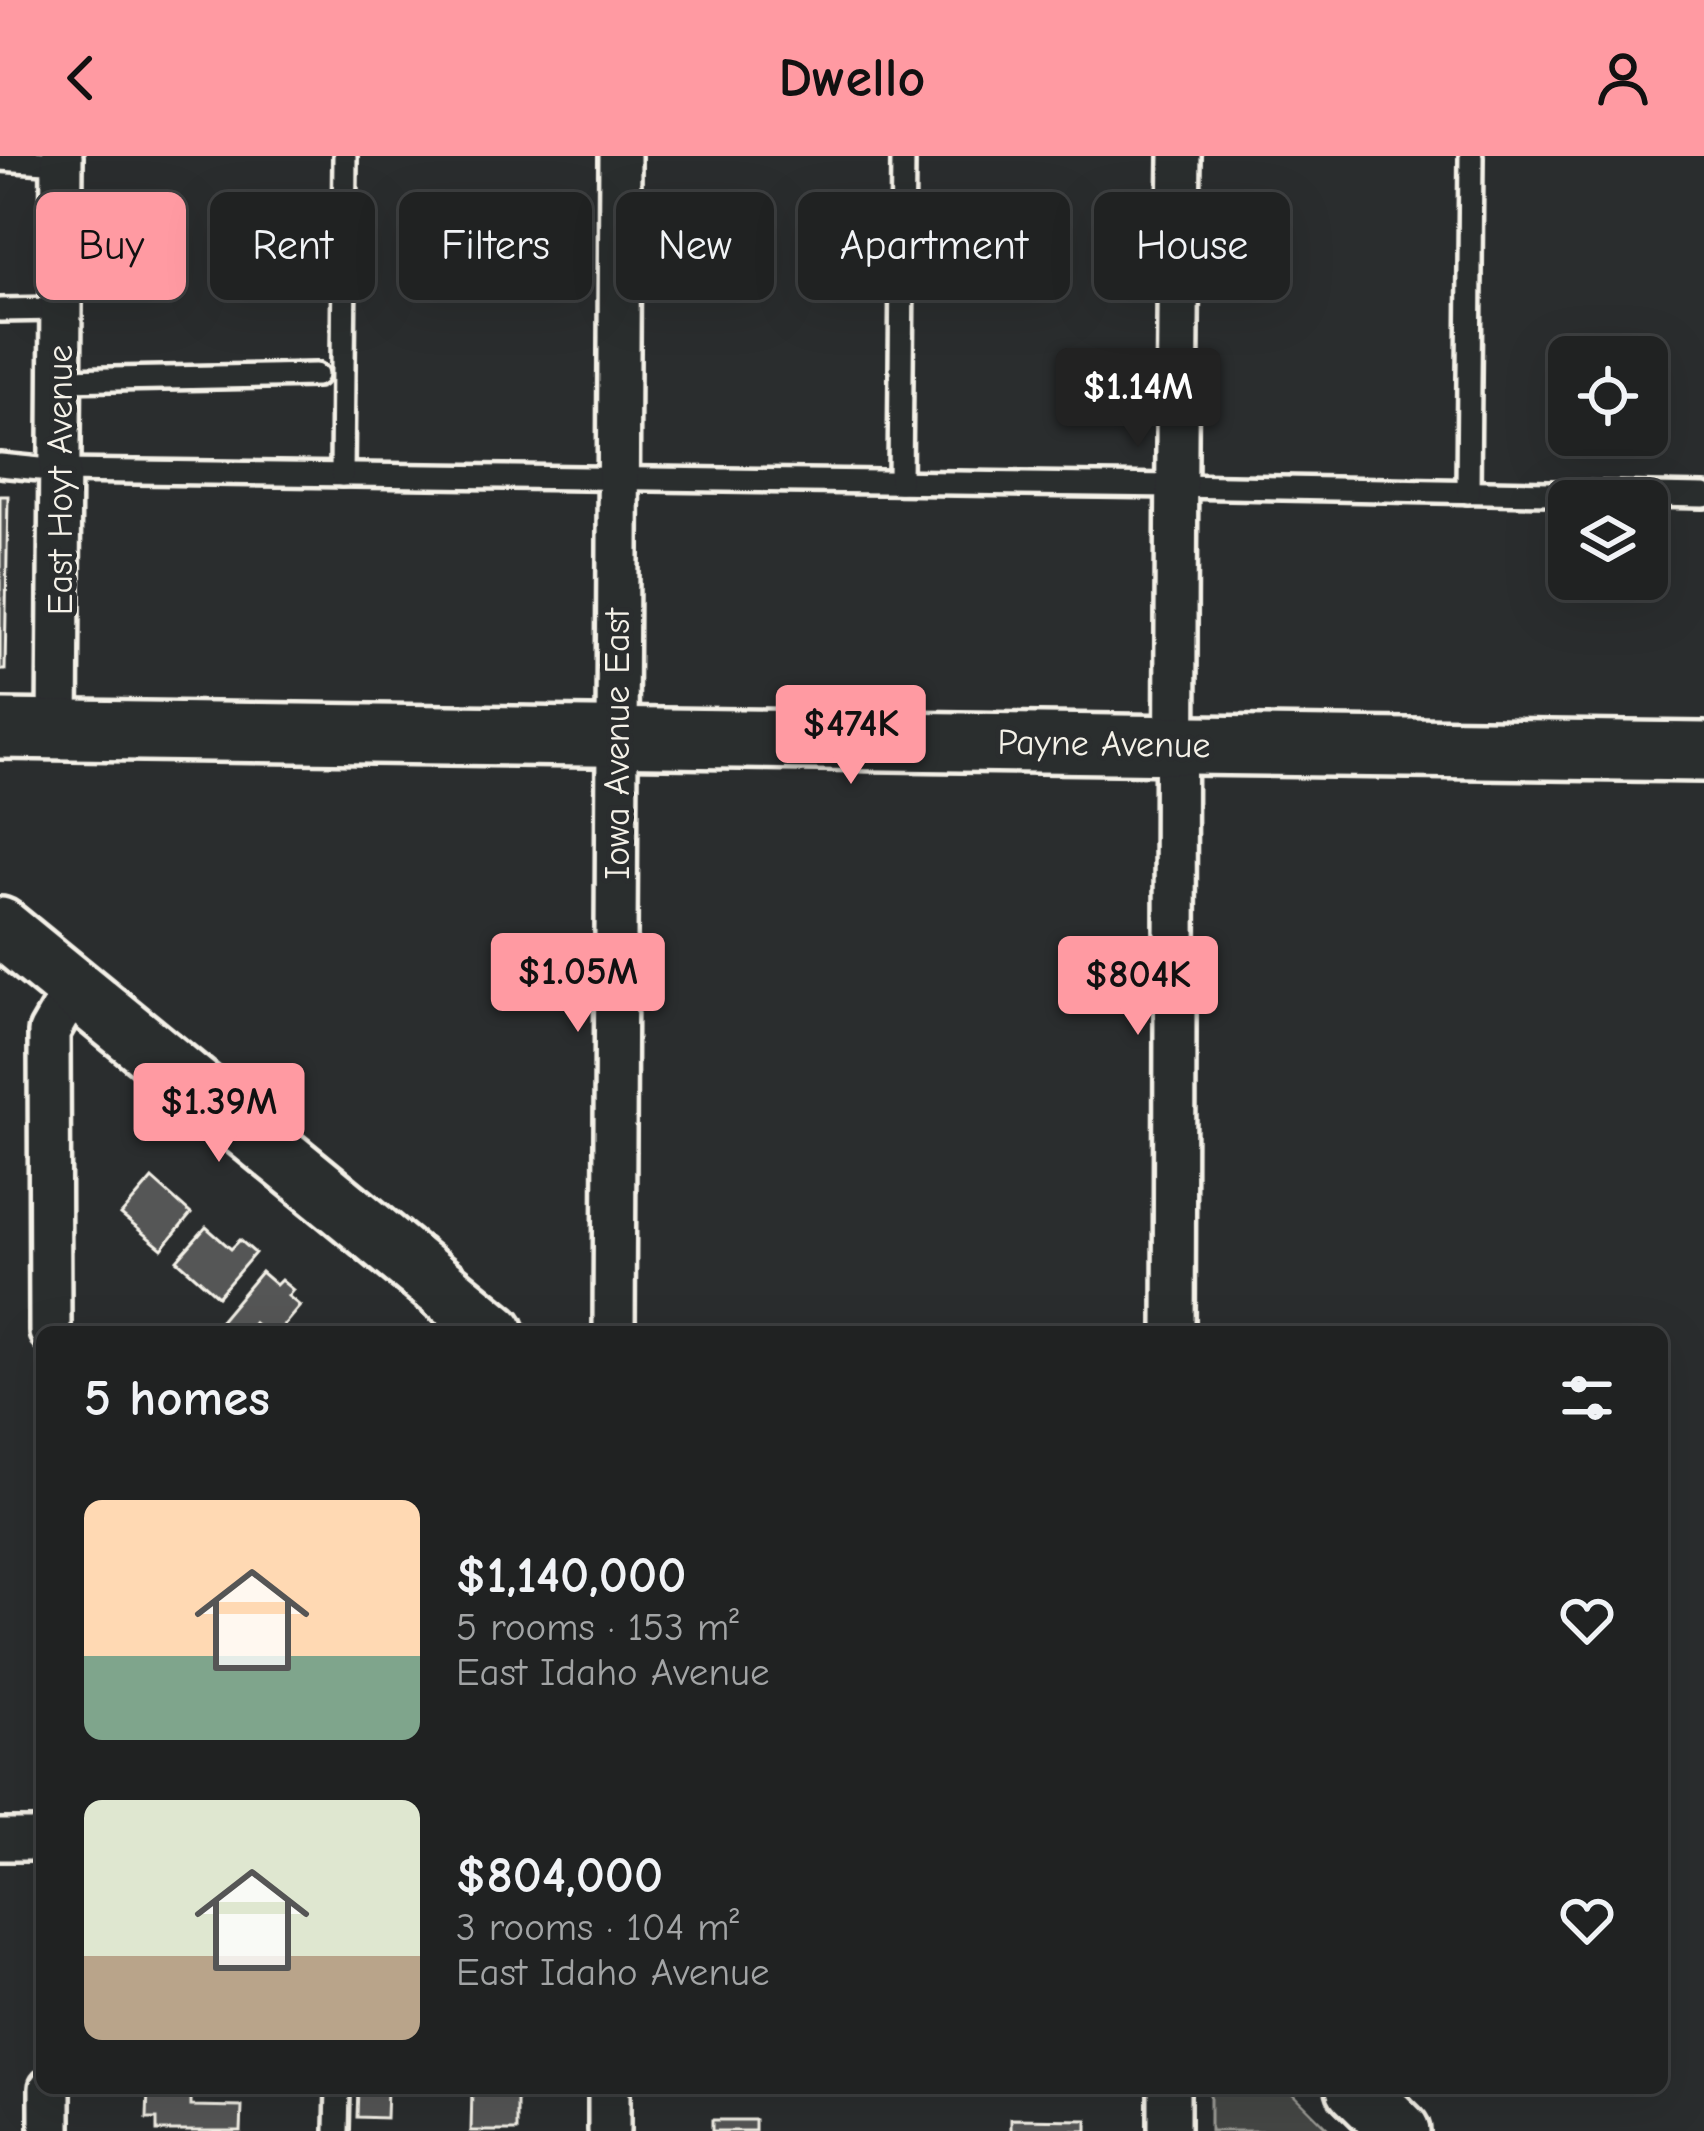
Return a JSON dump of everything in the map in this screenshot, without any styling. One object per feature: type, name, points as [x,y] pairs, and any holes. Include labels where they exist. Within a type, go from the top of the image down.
[{"type":"street","name":"Iowa Avenue East","points":[[614,1326],[620,156]]},
{"type":"street","points":[[1174,1326],[1180,156]]},
{"type":"street","name":"East Hoyt Avenue","points":[[58,731],[62,159]]},
{"type":"street","name":"Payne Avenue","points":[[0,729],[1704,752]]},
{"type":"street","points":[[0,927],[488,1326]]},
{"type":"street","points":[[50,1326],[49,1033],[75,987]]},
{"type":"street","points":[[0,1840],[36,1840]]},
{"type":"street","points":[[50,2094],[50,2131]]},
{"type":"street","points":[[609,2094],[609,2131]]},
{"type":"street","points":[[1169,2094],[1169,2131]]},
{"type":"street","points":[[1362,2094],[1400,2131]]},
{"type":"lane","points":[[342,475],[344,156]]},
{"type":"lane","points":[[900,482],[903,156]]},
{"type":"lane","points":[[1468,492],[1471,156]]},
{"type":"lane","points":[[0,159],[62,159]]},
{"type":"lane","points":[[0,310],[61,310]]},
{"type":"lane","points":[[61,380],[316,375]]},
{"type":"lane","points":[[0,465],[59,471],[1704,496]]},
{"type":"lane","points":[[338,2094],[338,2131]]},
{"type":"shaded area","points":[[1210,2094],[1293,2094],[1330,2131],[1210,2131]]},
{"type":"building","points":[[0,496],[8,496],[5,670],[0,670]]},
{"type":"building","points":[[152,1179],[191,1214],[162,1249],[121,1215]]},
{"type":"building","points":[[206,1227],[231,1249],[240,1240],[255,1253],[218,1296],[177,1260]]},
{"type":"building","points":[[261,1272],[276,1285],[281,1280],[293,1290],[288,1296],[300,1306],[283,1326],[224,1326],[219,1322]]},
{"type":"building","points":[[148,2094],[191,2094],[191,2106],[242,2107],[241,2131],[157,2131],[157,2119],[147,2119]]},
{"type":"building","points":[[358,2094],[387,2094],[386,2118],[357,2117]]},
{"type":"building","points":[[472,2094],[517,2094],[517,2131],[471,2131]]},
{"type":"building","points":[[1011,2119],[1087,2120],[1087,2131],[1011,2131]]},
{"type":"building","points":[[712,2120],[755,2120],[755,2131],[712,2131]]}]
